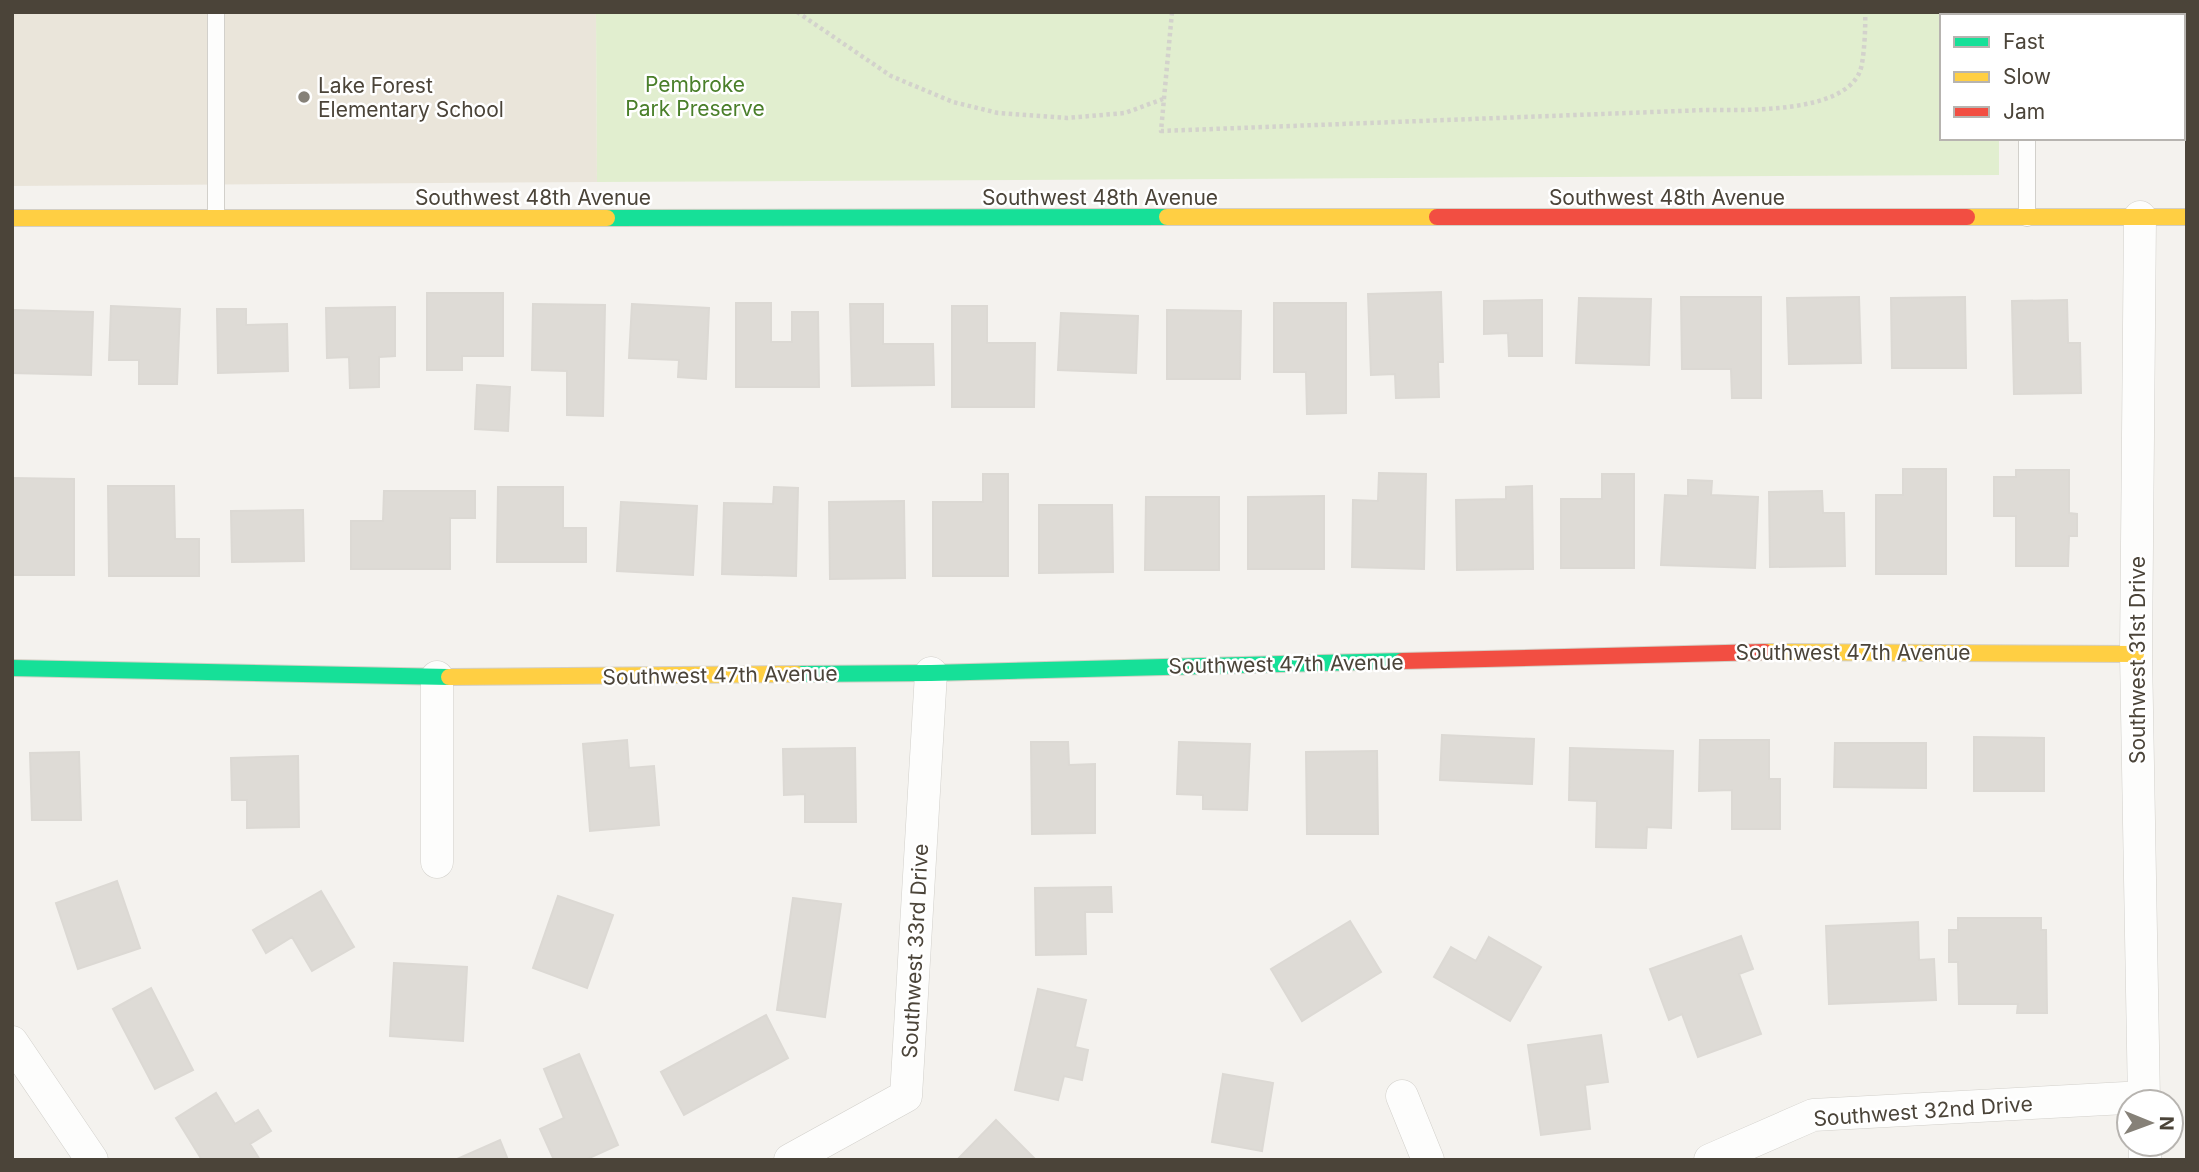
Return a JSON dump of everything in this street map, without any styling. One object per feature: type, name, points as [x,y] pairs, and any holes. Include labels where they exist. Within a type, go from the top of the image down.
[{"type":"street","name":"Southwest 31st Drive","points":[[2140,217],[2136,654],[2144,1088]]},
{"type":"street","name":"Southwest 48th Avenue","points":[[12,218],[2187,217]]},
{"type":"street","name":"Southwest 47th Avenue","points":[[12,668],[437,677],[932,673],[1796,651],[2136,654]]},
{"type":"street","name":"Southwest 33rd Drive","points":[[790,1160],[906,1096],[932,673]]},
{"type":"street","points":[[437,677],[437,862]]},
{"type":"street","points":[[12,1042],[92,1160]]},
{"type":"street","points":[[1402,1096],[1429,1160]]},
{"type":"street","name":"Southwest 32nd Drive","points":[[1710,1160],[1813,1115],[2115,1101]]},
{"type":"lane","points":[[216,12],[216,218]]},
{"type":"lane","points":[[2027,140],[2027,218]]},
{"type":"path","points":[[797,12],[891,76],[953,102],[998,113],[1067,118],[1125,113],[1163,99]]},
{"type":"path","points":[[1172,12],[1161,131],[1765,109],[1824,100],[1846,90],[1860,72],[1865,12]]},
{"type":"shaded area","name":"Lake Forest Elementary School","points":[[12,12],[596,12],[597,182],[12,186]]},
{"type":"green space","name":"Pembroke Park Preserve","points":[[596,12],[1997,12],[1940,14],[1940,140],[1999,140],[1999,175],[597,182]]},
{"type":"building","points":[[1441,292],[1443,362],[1438,362],[1439,397],[1396,398],[1395,374],[1371,375],[1368,294]]},
{"type":"building","points":[[427,293],[503,293],[503,356],[462,356],[462,370],[427,370]]},
{"type":"building","points":[[1681,297],[1761,297],[1761,398],[1732,398],[1731,369],[1682,369]]},
{"type":"building","points":[[1859,297],[1861,363],[1789,364],[1787,298]]},
{"type":"building","points":[[1965,297],[1966,368],[1892,368],[1891,298]]},
{"type":"building","points":[[1579,298],[1651,299],[1649,365],[1576,363]]},
{"type":"building","points":[[1542,300],[1542,356],[1509,356],[1508,333],[1484,334],[1484,301]]},
{"type":"building","points":[[2067,300],[2068,343],[2080,343],[2081,393],[2014,394],[2012,301]]},
{"type":"building","points":[[736,303],[771,303],[771,342],[792,342],[792,312],[818,312],[819,387],[736,387]]},
{"type":"building","points":[[1274,303],[1346,303],[1346,413],[1307,414],[1306,372],[1274,372]]},
{"type":"building","points":[[533,304],[605,305],[603,416],[567,415],[567,371],[532,370]]},
{"type":"building","points":[[632,304],[709,308],[706,379],[678,377],[679,360],[629,358]]},
{"type":"building","points":[[850,304],[883,304],[883,344],[933,344],[934,385],[852,386]]},
{"type":"building","points":[[111,306],[180,309],[177,384],[139,384],[139,360],[109,360]]},
{"type":"building","points":[[952,306],[987,306],[987,343],[1035,343],[1034,407],[952,407]]},
{"type":"building","points":[[395,307],[395,356],[379,357],[379,387],[350,388],[349,357],[327,358],[326,308]]},
{"type":"building","points":[[217,309],[246,309],[246,325],[287,324],[288,371],[218,373]]},
{"type":"building","points":[[12,310],[93,312],[91,375],[12,373]]},
{"type":"building","points":[[1167,310],[1241,311],[1240,379],[1167,379]]},
{"type":"building","points":[[1061,313],[1138,316],[1136,373],[1058,370]]},
{"type":"building","points":[[477,385],[510,387],[508,431],[475,429]]},
{"type":"building","points":[[1903,469],[1946,469],[1946,574],[1876,574],[1876,495],[1903,495]]},
{"type":"building","points":[[2016,470],[2069,470],[2069,513],[2077,514],[2077,536],[2069,536],[2068,566],[2016,566],[2016,516],[1994,516],[1994,477],[2016,477]]},
{"type":"building","points":[[1379,473],[1426,474],[1424,569],[1352,567],[1353,500],[1378,501]]},
{"type":"building","points":[[983,474],[1008,474],[1008,576],[933,576],[933,502],[983,502]]},
{"type":"building","points":[[1602,474],[1634,474],[1634,568],[1561,568],[1561,499],[1602,499]]},
{"type":"building","points":[[12,478],[74,479],[74,575],[12,575]]},
{"type":"building","points":[[1688,480],[1712,481],[1711,495],[1758,497],[1755,568],[1661,565],[1665,495],[1688,496]]},
{"type":"building","points":[[108,486],[174,486],[175,539],[199,539],[199,576],[109,576]]},
{"type":"building","points":[[1532,486],[1533,569],[1457,570],[1456,500],[1506,499],[1506,487]]},
{"type":"building","points":[[498,487],[563,487],[563,528],[586,528],[586,562],[497,562]]},
{"type":"building","points":[[774,487],[798,488],[796,576],[722,574],[724,503],[773,504]]},
{"type":"building","points":[[384,491],[475,491],[475,518],[450,518],[450,569],[351,569],[351,521],[383,521]]},
{"type":"building","points":[[1822,491],[1823,513],[1844,513],[1845,566],[1770,567],[1769,492]]},
{"type":"building","points":[[1324,496],[1324,569],[1248,569],[1248,497]]},
{"type":"building","points":[[1146,497],[1219,497],[1219,570],[1145,570]]},
{"type":"building","points":[[904,501],[905,578],[830,579],[829,502]]},
{"type":"building","points":[[621,502],[697,506],[693,575],[617,571]]},
{"type":"building","points":[[1039,505],[1112,505],[1113,572],[1039,573]]},
{"type":"building","points":[[303,510],[304,561],[232,562],[231,511]]},
{"type":"building","points":[[1442,735],[1534,739],[1532,784],[1440,780]]},
{"type":"building","points":[[1974,737],[2044,738],[2044,791],[1974,791]]},
{"type":"building","points":[[627,740],[629,768],[654,766],[659,825],[590,831],[583,744]]},
{"type":"building","points":[[1700,740],[1769,740],[1769,779],[1780,779],[1780,829],[1732,829],[1732,790],[1699,791]]},
{"type":"building","points":[[1031,742],[1068,742],[1069,765],[1095,764],[1095,833],[1032,834]]},
{"type":"building","points":[[1179,742],[1250,744],[1247,810],[1203,809],[1203,795],[1177,794]]},
{"type":"building","points":[[1835,743],[1926,743],[1926,788],[1834,787]]},
{"type":"building","points":[[855,748],[856,822],[805,822],[805,794],[784,795],[783,749]]},
{"type":"building","points":[[1570,748],[1673,751],[1671,828],[1647,827],[1646,848],[1596,847],[1597,801],[1569,800]]},
{"type":"building","points":[[1377,751],[1378,834],[1307,834],[1306,752]]},
{"type":"building","points":[[79,752],[81,820],[32,820],[30,753]]},
{"type":"building","points":[[298,756],[299,827],[247,828],[247,800],[232,800],[231,758]]},
{"type":"building","points":[[117,881],[140,948],[78,969],[56,903]]},
{"type":"building","points":[[1111,887],[1112,912],[1085,912],[1086,954],[1036,955],[1035,888]]},
{"type":"building","points":[[321,891],[354,947],[312,971],[292,937],[266,953],[253,930]]},
{"type":"building","points":[[558,896],[613,915],[587,988],[533,968]]},
{"type":"building","points":[[793,898],[841,904],[825,1017],[777,1010]]},
{"type":"building","points":[[1958,918],[2041,918],[2041,930],[2046,930],[2047,1013],[2017,1013],[2018,1004],[1959,1004],[1958,962],[1949,962],[1949,930],[1958,930]]},
{"type":"building","points":[[1350,921],[1381,972],[1302,1021],[1271,969]]},
{"type":"building","points":[[1918,922],[1919,960],[1934,959],[1936,1000],[1829,1004],[1826,926]]},
{"type":"building","points":[[1741,936],[1753,969],[1739,974],[1761,1034],[1698,1057],[1682,1014],[1669,1020],[1650,969]]},
{"type":"building","points":[[1489,937],[1541,967],[1510,1021],[1434,977],[1451,947],[1476,961]]},
{"type":"building","points":[[394,963],[467,967],[463,1041],[390,1036]]},
{"type":"building","points":[[151,988],[193,1070],[155,1089],[113,1009]]},
{"type":"building","points":[[1038,989],[1086,1000],[1075,1047],[1088,1050],[1082,1080],[1064,1076],[1058,1100],[1015,1090]]},
{"type":"building","points":[[766,1015],[788,1058],[684,1115],[661,1072]]},
{"type":"building","points":[[1601,1035],[1608,1082],[1585,1085],[1590,1129],[1541,1135],[1528,1045]]},
{"type":"building","points":[[579,1054],[618,1145],[585,1160],[554,1160],[540,1129],[564,1118],[544,1069]]},
{"type":"building","points":[[1223,1074],[1273,1083],[1262,1151],[1212,1142]]},
{"type":"building","points":[[216,1093],[235,1124],[258,1110],[271,1131],[250,1144],[260,1160],[202,1160],[176,1118]]},
{"type":"building","points":[[996,1120],[1036,1160],[957,1160]]},
{"type":"building","points":[[500,1140],[508,1160],[455,1160]]},
{"type":"traffic: fast","points":[[607,218],[1167,217]]},
{"type":"traffic: fast","points":[[797,674],[1402,661]]},
{"type":"traffic: fast","points":[[12,668],[449,677]]},
{"type":"traffic: slow","points":[[1167,217],[1437,217]]},
{"type":"traffic: slow","points":[[1967,217],[2187,217]]},
{"type":"traffic: slow","points":[[12,218],[607,218]]},
{"type":"traffic: slow","points":[[1765,652],[2136,654]]},
{"type":"traffic: slow","points":[[449,677],[797,674]]},
{"type":"traffic: jam","points":[[1437,217],[1967,217]]},
{"type":"traffic: jam","points":[[1402,661],[1765,652]]},
{"type":"place","name":"Lake Forest Elementary School","points":[[304,97]]}]
